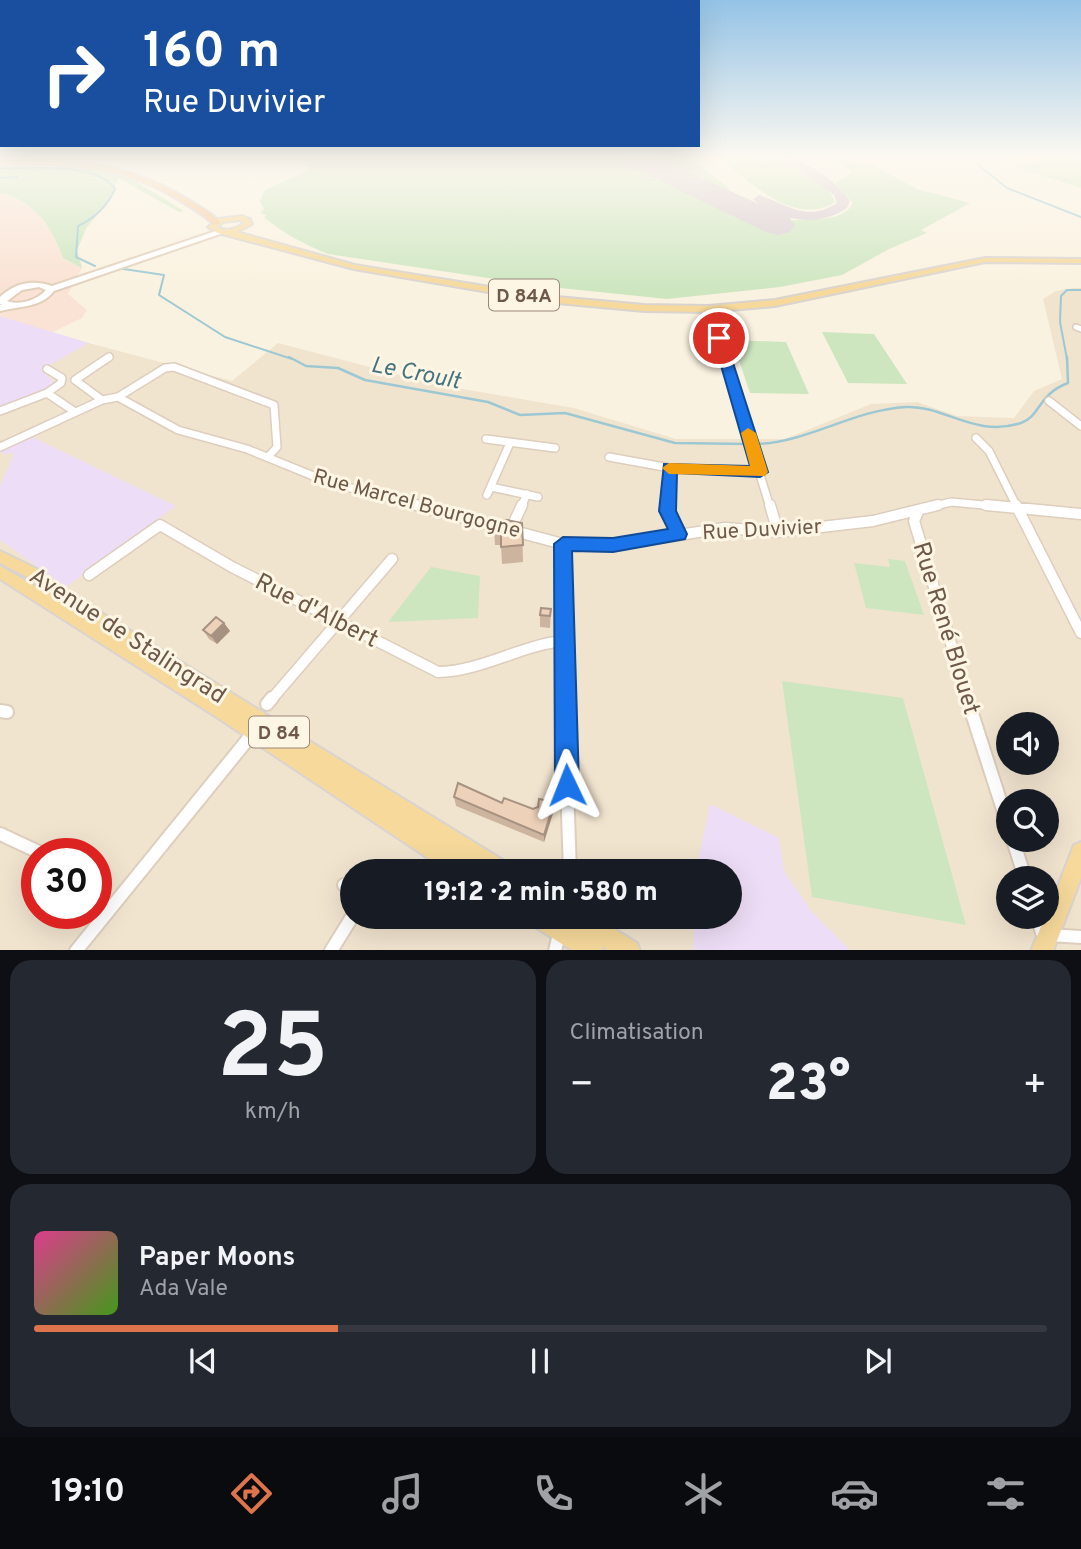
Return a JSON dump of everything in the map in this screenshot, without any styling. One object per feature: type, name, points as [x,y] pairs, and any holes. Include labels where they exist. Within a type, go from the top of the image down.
[{"type":"highway","points":[[186,202],[216,222]]},
{"type":"main road","points":[[3,304],[17,289],[47,287],[246,226],[248,220],[232,218],[216,222],[47,287],[40,300],[3,304]]},
{"type":"main road","points":[[216,222],[224,232]]},
{"type":"main road","name":"D 84A","points":[[246,226],[291,250]]},
{"type":"main road","name":"D 84A","points":[[224,232],[354,267],[546,299],[710,313],[827,294],[955,264],[1007,259],[1081,263]]},
{"type":"main road","name":"D 84A","points":[[680,309],[737,307]]},
{"type":"main road","name":"Avenue de Stalingrad","points":[[0,557],[12,560],[38,576],[46,586],[244,712],[483,859]]},
{"type":"main road","name":"Avenue de Stalingrad","points":[[0,572],[448,859]]},
{"type":"main road","points":[[1043,936],[1081,852]]},
{"type":"main road","points":[[563,929],[593,950]]},
{"type":"main road","points":[[563,929],[629,950]]},
{"type":"street","points":[[710,313],[778,532]]},
{"type":"street","points":[[102,400],[75,380],[109,357]]},
{"type":"street","points":[[0,447],[102,400],[118,397],[165,368],[174,367],[274,405],[277,447],[268,457]]},
{"type":"street","points":[[0,411],[47,393],[61,383],[62,378],[47,369]]},
{"type":"street","points":[[47,393],[75,412]]},
{"type":"street","name":"Rue Marcel Bourgogne","points":[[118,397],[178,430],[268,457],[328,482],[563,544]]},
{"type":"street","points":[[1049,401],[1081,426]]},
{"type":"street","points":[[976,438],[989,451],[1081,633]]},
{"type":"street","points":[[486,439],[555,448]]},
{"type":"street","points":[[510,443],[489,491],[538,497]]},
{"type":"street","points":[[609,457],[670,468],[760,472]]},
{"type":"street","points":[[670,468],[668,511],[679,534]]},
{"type":"street","points":[[511,529],[527,494]]},
{"type":"street","name":"Rue Duvivier","points":[[563,544],[613,545],[724,528],[778,532],[873,521],[951,502],[1081,514]]},
{"type":"street","name":"Rue René Blouet","points":[[918,512],[914,521],[943,624],[996,789]]},
{"type":"street","name":"Rue d'Albert","points":[[89,575],[160,525],[232,567],[438,672],[474,669],[547,642],[562,642]]},
{"type":"street","points":[[563,544],[562,642],[570,859]]},
{"type":"street","points":[[267,704],[392,559]]},
{"type":"street","points":[[112,906],[253,733]]},
{"type":"street","points":[[0,834],[21,844]]},
{"type":"street","points":[[76,950],[93,929]]},
{"type":"street","points":[[331,950],[344,929]]},
{"type":"street","points":[[1043,936],[1081,937]]},
{"type":"shaded area","points":[[0,202],[24,202],[35,211],[56,237],[63,258],[82,268],[68,294],[87,310],[82,318],[51,333],[0,316]]},
{"type":"shaded area","points":[[1081,288],[1081,950],[0,950],[0,316],[51,333],[232,381],[278,343],[439,385],[574,408],[676,439],[785,439],[871,404],[917,402],[957,416],[1014,418],[1034,391],[1062,379],[1043,299],[1056,291]]},
{"type":"shaded area","points":[[0,316],[89,343],[41,370],[57,384],[0,410]]},
{"type":"shaded area","points":[[30,436],[176,506],[66,587],[0,540],[0,487],[14,453],[3,454],[0,450]]},
{"type":"shaded area","points":[[710,804],[779,838],[784,871],[812,912],[850,950],[693,950],[694,929],[742,929],[742,859],[699,859]]},
{"type":"green space","points":[[24,202],[108,202],[87,227],[77,250],[82,268],[63,258],[54,236],[32,208]]},
{"type":"green space","points":[[162,202],[170,202],[184,211],[179,212]]},
{"type":"green space","points":[[261,202],[706,202],[762,229],[791,221],[835,217],[848,209],[852,202],[970,203],[921,230],[927,233],[889,249],[842,275],[780,287],[667,299],[541,286],[328,254],[303,243],[271,223],[264,217],[267,215],[260,213],[264,209]]},
{"type":"green space","points":[[782,202],[834,202],[819,208],[804,209]]},
{"type":"green space","points":[[822,332],[874,334],[907,384],[848,383]]},
{"type":"green space","points":[[732,340],[786,342],[809,394],[750,393]]},
{"type":"green space","points":[[888,559],[905,561],[924,615],[866,608],[854,563],[890,567]]},
{"type":"green space","points":[[431,567],[480,576],[478,618],[388,622]]},
{"type":"green space","points":[[782,681],[903,698],[966,925],[812,897]]},
{"type":"building","points":[[494,521],[522,523],[523,545],[501,547],[501,527],[494,528]]},
{"type":"building","points":[[541,608],[551,609],[550,616],[540,615]]},
{"type":"building","points":[[216,617],[224,623],[211,636],[203,630]]},
{"type":"building","points":[[458,783],[502,803],[504,798],[533,809],[538,807],[539,799],[554,802],[544,835],[454,797]]},
{"type":"waterway","name":"Le Croult","points":[[95,266],[76,257],[78,226],[100,211],[107,202]]},
{"type":"waterway","points":[[1044,202],[1081,217]]},
{"type":"waterway","name":"Le Croult","points":[[117,268],[164,275],[159,295],[225,337],[292,359]]},
{"type":"waterway","name":"Le Croult","points":[[1067,359],[1060,322],[1061,296],[1067,290],[1081,290]]},
{"type":"waterway","name":"Le Croult","points":[[289,357],[306,366],[338,368],[365,380],[488,402],[520,415],[565,413],[675,443],[748,444]]},
{"type":"waterway","name":"Le Croult","points":[[757,444],[795,438],[868,414],[906,407],[934,411],[989,427],[1021,423],[1032,416],[1051,393],[1068,383],[1067,357]]},
{"type":"taxiway","points":[[733,202],[775,214]]},
{"type":"taxiway","points":[[764,202],[778,210],[800,216],[823,215],[834,211],[844,202]]},
{"type":"runway","points":[[730,202],[778,225]]},
{"type":"slow traffic","points":[[669,468],[760,472],[748,433]]},
{"type":"route","points":[[567,785],[562,642],[563,544],[613,545],[679,534],[668,511],[670,468],[760,472],[719,338]]}]
